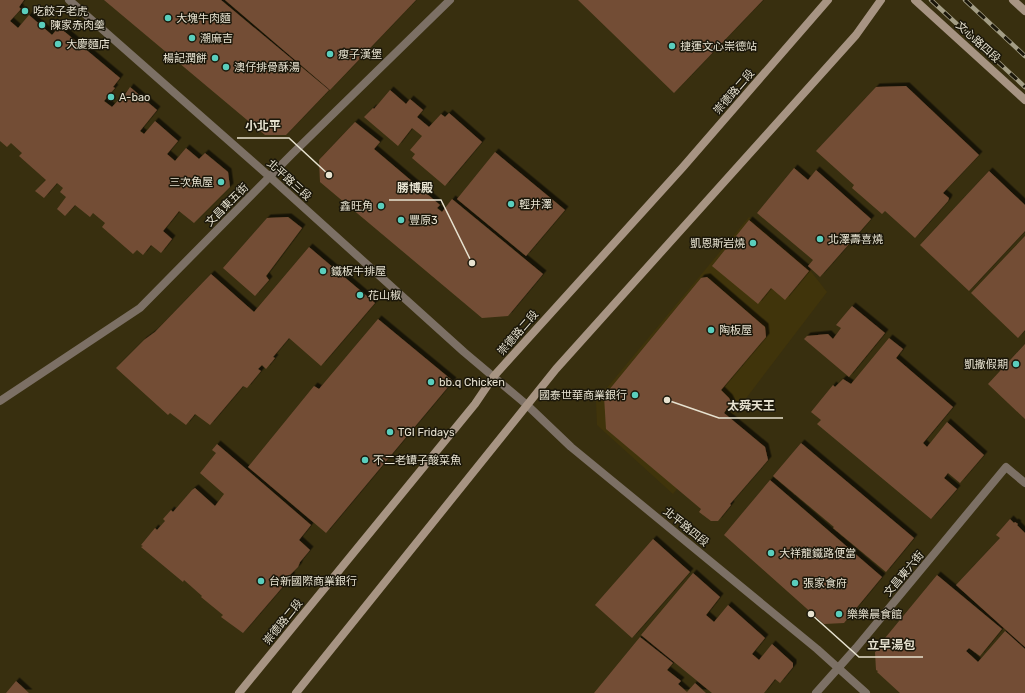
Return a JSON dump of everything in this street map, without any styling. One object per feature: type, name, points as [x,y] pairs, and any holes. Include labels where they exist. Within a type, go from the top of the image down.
[{"type":"main road","name":"崇德路二段","points":[[239,693],[475,404],[494,376],[683,167],[828,0]]},
{"type":"main road","points":[[296,693],[561,364],[856,35],[881,0]]},
{"type":"main road","name":"文心路四段","points":[[916,0],[1025,100]]},
{"type":"main road","points":[[1013,0],[1025,11]]},
{"type":"street","name":"北平路三段","points":[[69,0],[270,177],[464,352],[494,376]]},
{"type":"street","name":"文昌東五街","points":[[0,401],[140,308],[270,177],[450,0]]},
{"type":"street","name":"北平路四段","points":[[494,376],[528,405],[571,447],[839,668],[866,693]]},
{"type":"street","name":"文昌東六街","points":[[816,693],[839,668],[1006,467],[1025,483]]},
{"type":"shaded area","points":[[749,217],[809,269],[827,292],[673,494],[597,425],[596,401]]},
{"type":"building","points":[[0,0],[24,0],[19,7],[21,9],[10,21],[18,28],[29,15],[52,35],[59,27],[120,78],[113,87],[115,88],[104,101],[112,107],[123,95],[124,96],[130,87],[157,110],[140,131],[144,134],[155,121],[178,141],[167,154],[175,161],[186,148],[199,159],[205,153],[228,172],[230,187],[194,223],[179,211],[163,231],[172,239],[161,253],[151,245],[143,255],[137,250],[133,254],[102,227],[105,223],[93,213],[90,217],[75,205],[65,216],[57,209],[66,197],[60,192],[63,188],[57,183],[44,198],[35,191],[46,180],[19,156],[22,153],[11,143],[7,147],[0,141]]},
{"type":"building","points":[[104,0],[221,0],[329,90],[286,135],[265,135]]},
{"type":"building","points":[[225,0],[416,0],[330,90]]},
{"type":"building","name":"捷運文心崇德站","points":[[578,0],[763,0],[674,93]]},
{"type":"building","points":[[906,86],[979,155],[943,193],[949,198],[948,201],[915,238],[885,211],[882,214],[852,188],[854,185],[816,151],[876,87]]},
{"type":"building","points":[[390,90],[406,104],[410,99],[423,110],[417,117],[429,127],[441,114],[445,117],[449,113],[482,142],[445,186],[412,158],[415,154],[410,150],[422,136],[412,128],[398,146],[364,117],[373,108],[374,109]]},
{"type":"building","points":[[355,122],[380,142],[374,149],[440,205],[437,208],[442,212],[452,199],[543,274],[508,316],[482,318],[320,182],[319,160]]},
{"type":"building","name":"輕井澤","points":[[495,152],[565,210],[526,256],[457,199]]},
{"type":"building","name":"北澤壽喜燒","points":[[794,168],[808,180],[816,170],[871,219],[820,277],[808,266],[813,260],[757,213]]},
{"type":"building","points":[[989,171],[1025,205],[1025,231],[969,291],[920,245]]},
{"type":"building","points":[[288,217],[302,228],[266,276],[269,280],[255,296],[223,268],[267,218]]},
{"type":"building","name":"凱恩斯岩燒","points":[[749,220],[809,271],[785,300],[771,288],[758,304],[712,266]]},
{"type":"building","points":[[1025,236],[1025,330],[1018,338],[971,293]]},
{"type":"building","points":[[309,247],[375,303],[321,366],[289,338],[273,357],[275,358],[266,369],[262,365],[258,369],[261,371],[247,388],[243,386],[210,425],[195,414],[186,425],[170,413],[168,415],[116,368],[144,340],[155,332],[211,274],[254,312]]},
{"type":"building","points":[[707,277],[765,327],[766,337],[721,390],[731,402],[724,413],[765,447],[768,460],[730,504],[731,505],[718,521],[711,521],[699,512],[701,509],[606,429],[604,396],[701,278]]},
{"type":"building","points":[[852,306],[885,333],[849,377],[804,339],[807,336],[828,334],[833,339],[841,328],[836,325]]},
{"type":"building","points":[[378,319],[453,381],[326,533],[248,467],[314,386],[319,389]]},
{"type":"building","points":[[889,338],[903,349],[896,358],[953,407],[923,443],[927,447],[947,422],[984,455],[960,483],[948,473],[944,478],[957,489],[931,519],[817,424],[821,420],[811,412],[833,385],[835,387],[843,379],[851,384]]},
{"type":"building","name":"凱撒假期","points":[[1025,344],[1025,419],[988,384]]},
{"type":"building","points":[[801,443],[914,538],[886,572],[773,476]]},
{"type":"building","points":[[217,444],[311,525],[299,540],[310,550],[300,562],[298,567],[290,575],[292,576],[243,633],[221,617],[223,615],[201,597],[202,596],[184,580],[183,582],[141,547],[155,528],[157,530],[165,521],[163,519],[171,510],[173,512],[195,488],[215,506],[224,494],[200,473],[216,453],[212,450]]},
{"type":"building","points":[[770,480],[882,577],[844,623],[824,624],[724,535]]},
{"type":"building","points":[[1010,519],[1014,523],[1015,522],[1018,524],[1017,525],[1025,533],[1025,647],[956,585],[1000,538],[996,535]]},
{"type":"building","points":[[653,539],[690,572],[632,638],[595,605]]},
{"type":"building","points":[[693,573],[720,597],[706,615],[714,622],[728,605],[765,638],[752,654],[759,660],[772,644],[793,663],[793,667],[780,683],[775,679],[764,693],[712,693],[641,635]]},
{"type":"building","points":[[937,575],[1002,629],[980,656],[969,648],[966,651],[978,662],[1005,631],[1025,649],[1025,693],[900,693],[877,672],[875,652],[878,650],[876,649]]},
{"type":"building","points":[[640,637],[673,663],[667,670],[681,681],[678,684],[687,692],[695,683],[706,693],[594,693]]},
{"type":"building","points":[[16,681],[29,693],[6,693]]},
{"type":"railway","points":[[931,0],[1025,87]]},
{"type":"railway","points":[[965,0],[1025,56]]},
{"type":"place","name":"吃餃子老虎","points":[[25,11]]},
{"type":"place","name":"大塊牛肉麵","points":[[168,18]]},
{"type":"place","name":"陳家赤肉羹","points":[[42,25]]},
{"type":"place","name":"潮麻吉","points":[[192,38]]},
{"type":"place","name":"大慶麵店","points":[[58,44]]},
{"type":"place","name":"捷運文心崇德站","points":[[672,46]]},
{"type":"place","name":"瘦子漢堡","points":[[330,54]]},
{"type":"place","name":"楊記潤餅","points":[[215,58]]},
{"type":"place","name":"澳仔排骨酥湯","points":[[226,67]]},
{"type":"place","name":"A-bao","points":[[111,97]]},
{"type":"place","name":"小北平","points":[[329,175]]},
{"type":"place","name":"三次魚屋","points":[[221,182]]},
{"type":"place","name":"輕井澤","points":[[511,204]]},
{"type":"place","name":"鑫旺角","points":[[381,206]]},
{"type":"place","name":"豐原3","points":[[401,220]]},
{"type":"place","name":"北澤壽喜燒","points":[[820,239]]},
{"type":"place","name":"凱恩斯岩燒","points":[[753,243]]},
{"type":"place","name":"勝博殿","points":[[472,263]]},
{"type":"place","name":"鐵板牛排屋","points":[[323,271]]},
{"type":"place","name":"花山椒","points":[[360,295]]},
{"type":"place","name":"陶板屋","points":[[711,330]]},
{"type":"place","name":"凱撒假期","points":[[1016,364]]},
{"type":"place","name":"bb.q Chicken","points":[[431,382]]},
{"type":"place","name":"國泰世華商業銀行","points":[[635,395]]},
{"type":"place","name":"太舜天王","points":[[667,400]]},
{"type":"place","name":"TGI Fridays","points":[[390,432]]},
{"type":"place","name":"不二老罈子酸菜魚","points":[[365,460]]},
{"type":"place","name":"大祥龍鐵路便當","points":[[771,553]]},
{"type":"place","name":"台新國際商業銀行","points":[[261,581]]},
{"type":"place","name":"張家食府","points":[[795,583]]},
{"type":"place","name":"立早湯包","points":[[811,614]]},
{"type":"place","name":"樂樂晨食館","points":[[839,614]]}]
